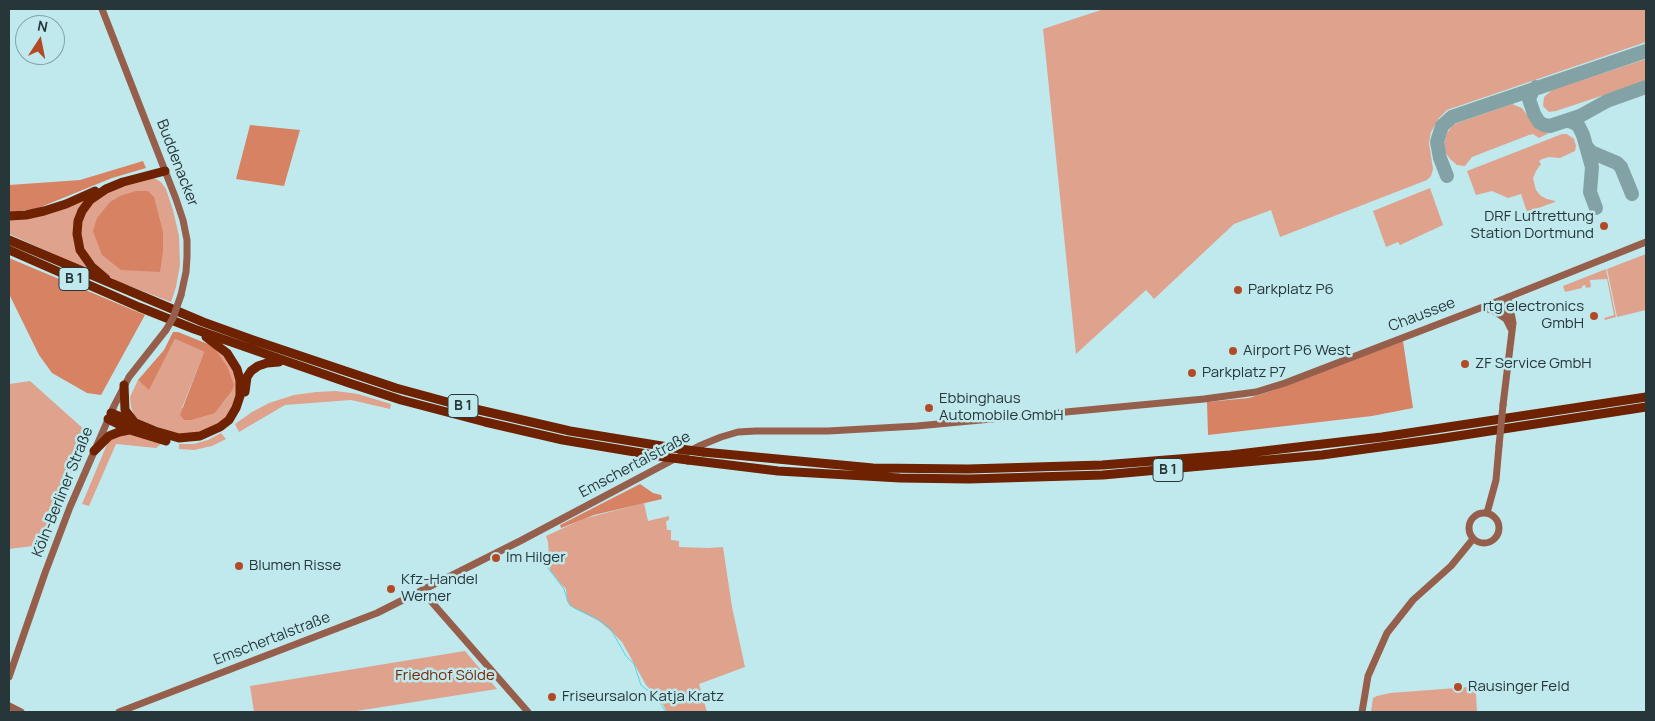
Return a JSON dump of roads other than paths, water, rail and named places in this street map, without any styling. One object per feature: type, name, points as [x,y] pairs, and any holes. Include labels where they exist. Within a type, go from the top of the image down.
[{"type":"highway","points":[[9,216],[44,211],[66,204],[108,184],[164,168]]},
{"type":"highway","points":[[114,285],[92,267],[80,250],[77,234],[80,216],[90,200],[106,189],[164,168]]},
{"type":"highway","name":"B 1","points":[[9,240],[203,322],[396,388],[560,429],[610,439],[703,452],[873,468],[968,470],[1102,466],[1230,455],[1382,438],[1646,397]]},
{"type":"highway","name":"B 1","points":[[9,250],[194,329],[401,400],[563,440],[665,457],[787,471],[900,478],[969,479],[1103,475],[1331,454],[1646,407]]},
{"type":"highway","points":[[94,451],[109,436],[132,427],[170,436],[192,438],[216,430],[233,414],[239,402],[240,391],[237,369],[227,353],[194,329]]},
{"type":"highway","points":[[110,416],[165,440],[194,442],[210,437],[229,425],[237,417],[242,406],[245,385],[251,371],[267,363],[286,362]]},
{"type":"highway","points":[[124,385],[125,410],[132,427]]},
{"type":"main road","name":"Buddenacker","points":[[102,9],[181,214],[187,240],[186,272],[181,296],[166,330]]},
{"type":"main road","name":"Chaussee","points":[[1204,399],[1243,395],[1272,388],[1646,242]]},
{"type":"main road","points":[[1487,513],[1496,480],[1513,323],[1508,297]]},
{"type":"main road","points":[[1500,300],[1511,329]]},
{"type":"main road","points":[[1480,308],[1493,310],[1506,318]]},
{"type":"main road","name":"Köln-Berliner Straße","points":[[9,677],[45,573],[94,451],[124,385],[166,330]]},
{"type":"main road","name":"Emschertalstraße","points":[[119,712],[377,613],[691,450],[738,432],[828,431],[917,426],[1204,399]]},
{"type":"main road","points":[[1487,513],[1492,515],[1498,522],[1499,531],[1497,536],[1490,542],[1485,543],[1474,539],[1469,530],[1470,521],[1477,514],[1487,513]]},
{"type":"main road","points":[[1362,712],[1365,689],[1374,661],[1394,622],[1412,600],[1451,566],[1474,539]]},
{"type":"main road","points":[[422,591],[528,712]]},
{"type":"main road","points":[[9,706],[21,712]]},
{"type":"waterway","points":[[546,558],[548,568],[564,589],[568,602],[574,608],[594,617],[610,628],[626,656],[634,664],[641,685],[657,698],[666,712]]},
{"type":"place","name":"DRF Luftrettung Station Dortmund","points":[[1604,226]]},
{"type":"place","name":"Parkplatz P6","points":[[1238,290]]},
{"type":"place","name":"rtg electronics GmbH","points":[[1594,316]]},
{"type":"place","name":"Airport P6 West","points":[[1233,351]]},
{"type":"place","name":"ZF Service GmbH","points":[[1465,364]]},
{"type":"place","name":"Parkplatz P7","points":[[1192,373]]},
{"type":"place","name":"Ebbinghaus Automobile GmbH","points":[[929,408]]},
{"type":"place","name":"Im Hilger","points":[[496,558]]},
{"type":"place","name":"Blumen Risse","points":[[239,566]]},
{"type":"place","name":"Kfz-Handel Werner","points":[[391,589]]},
{"type":"place","name":"Rausinger Feld","points":[[1458,687]]},
{"type":"place","name":"Friseursalon Katja Kratz","points":[[552,697]]},
{"type":"park label","name":"Friedhof Sölde","points":[[445,676]]}]
